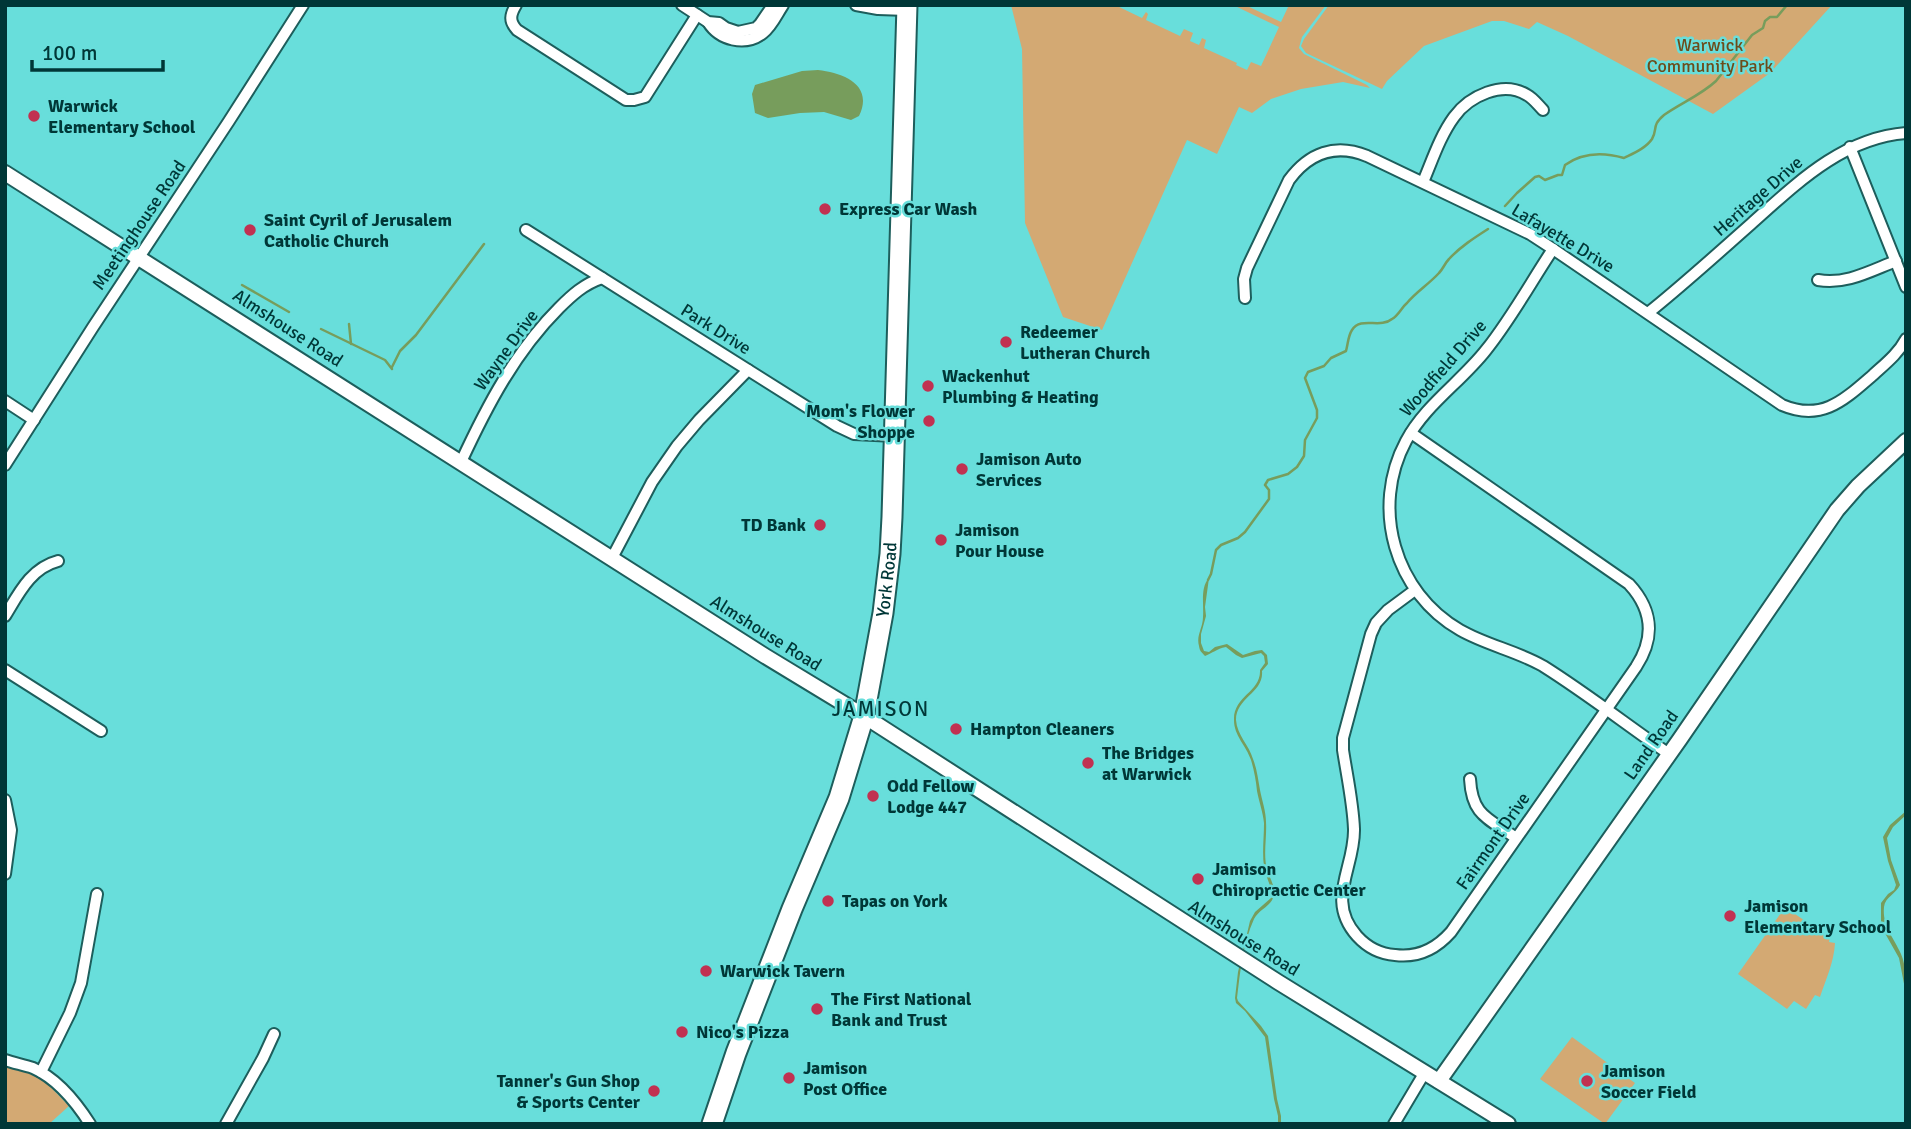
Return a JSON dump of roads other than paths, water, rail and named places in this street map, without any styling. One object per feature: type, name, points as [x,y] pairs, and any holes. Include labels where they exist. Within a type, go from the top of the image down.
[{"type":"highway","name":"York Road","points":[[712,1124],[736,1053],[792,909],[839,798],[864,716],[883,613],[890,554],[895,436],[907,8]]},
{"type":"main road","name":"Almshouse Road","points":[[5,173],[864,716],[1186,924],[1508,1124]]},
{"type":"main road","name":"Land Road","points":[[1439,1081],[1837,510],[1858,486],[1906,441]]},
{"type":"street","name":"Meetinghouse Road","points":[[5,465],[303,5]]},
{"type":"street","points":[[516,5],[511,13],[511,20],[517,30],[626,100],[645,97],[697,15]]},
{"type":"street","points":[[682,5],[708,22],[713,29],[734,40],[749,40],[762,34],[783,5]]},
{"type":"street","points":[[708,22],[719,23],[738,32],[751,30],[760,24],[773,5]]},
{"type":"street","points":[[856,5],[878,9],[907,8]]},
{"type":"street","points":[[1423,182],[1453,117],[1471,100],[1490,92],[1511,90],[1527,94],[1543,110]]},
{"type":"street","name":"Heritage Drive","points":[[1648,313],[1806,177],[1850,147],[1882,136],[1906,133]]},
{"type":"street","points":[[1850,147],[1906,287]]},
{"type":"street","name":"Lafayette Drive","points":[[1245,298],[1244,279],[1247,268],[1296,172],[1312,158],[1342,150],[1354,151],[1423,182],[1553,249],[1782,405],[1803,411],[1815,411],[1828,408],[1847,398],[1895,355],[1906,339]]},
{"type":"street","name":"Park Drive","points":[[526,230],[848,432],[895,436]]},
{"type":"street","name":"Woodfield Drive","points":[[1553,249],[1486,350],[1411,433],[1396,466],[1391,488],[1389,508],[1396,549],[1415,590],[1436,613],[1458,629],[1534,662],[1669,754]]},
{"type":"street","points":[[1818,280],[1842,282],[1896,261]]},
{"type":"street","name":"Wayne Drive","points":[[461,462],[491,399],[520,355],[550,317],[573,294],[590,282],[602,278]]},
{"type":"street","points":[[612,558],[664,464],[699,420],[748,370]]},
{"type":"street","points":[[5,401],[34,421]]},
{"type":"street","name":"Fairmont Drive","points":[[1411,433],[1629,584],[1636,592],[1649,622],[1647,646],[1636,667],[1451,932],[1426,952],[1404,956],[1382,953],[1361,941],[1349,925],[1342,906],[1341,897],[1354,830],[1343,738],[1376,623],[1388,610],[1415,590]]},
{"type":"street","points":[[5,616],[34,573],[47,564],[58,561]]},
{"type":"street","points":[[5,670],[100,731]]},
{"type":"street","points":[[1470,779],[1471,795],[1477,809],[1516,838]]},
{"type":"street","points":[[5,800],[11,830],[5,874]]},
{"type":"street","points":[[41,1072],[70,1013],[81,983],[97,894]]},
{"type":"street","points":[[226,1124],[274,1034]]},
{"type":"street","points":[[5,1060],[41,1072],[70,1096],[90,1124]]},
{"type":"street","points":[[1394,1124],[1426,1072]]},
{"type":"waterway","points":[[1505,206],[1535,177],[1539,176],[1545,180],[1562,175],[1565,165],[1586,155],[1601,154],[1624,158],[1643,148],[1652,139],[1656,125],[1664,115],[1716,81],[1752,35],[1763,28],[1765,21],[1770,17],[1777,17],[1787,5]]},
{"type":"waterway","points":[[1208,580],[1216,550],[1245,532],[1269,499],[1269,490],[1265,485],[1268,480],[1288,474],[1304,456],[1305,440],[1317,418],[1317,410],[1305,378],[1308,372],[1324,366],[1331,358],[1346,351],[1350,335],[1356,326],[1387,322],[1394,317],[1439,273],[1453,255],[1488,229]]},
{"type":"waterway","points":[[392,367],[400,351],[416,335],[484,244]]},
{"type":"waterway","points":[[242,285],[289,312]]},
{"type":"waterway","points":[[349,324],[351,344]]},
{"type":"waterway","points":[[321,329],[385,360],[392,369]]},
{"type":"place","name":"Warwick Elementary School","points":[[34,116]]},
{"type":"place","name":"Express Car Wash","points":[[825,209]]},
{"type":"place","name":"Saint Cyril of Jerusalem Catholic Church","points":[[250,230]]},
{"type":"place","name":"Redeemer Lutheran Church","points":[[1006,342]]},
{"type":"place","name":"Wackenhut Plumbing & Heating","points":[[928,386]]},
{"type":"place","name":"Mom's Flower Shoppe","points":[[929,421]]},
{"type":"place","name":"Jamison Auto Services","points":[[962,469]]},
{"type":"place","name":"TD Bank","points":[[820,525]]},
{"type":"place","name":"Jamison Pour House","points":[[941,540]]},
{"type":"place","name":"Hampton Cleaners","points":[[956,729]]},
{"type":"place","name":"The Bridges at Warwick","points":[[1088,763]]},
{"type":"place","name":"Odd Fellow Lodge 447","points":[[873,796]]},
{"type":"place","name":"Jamison Chiropractic Center","points":[[1198,879]]},
{"type":"place","name":"Tapas on York","points":[[828,901]]},
{"type":"place","name":"Jamison Elementary School","points":[[1730,916]]},
{"type":"place","name":"Warwick Tavern","points":[[706,971]]},
{"type":"place","name":"The First National Bank and Trust","points":[[817,1009]]},
{"type":"place","name":"Nico's Pizza","points":[[682,1032]]},
{"type":"place","name":"Jamison Post Office","points":[[789,1078]]},
{"type":"place","name":"Jamison Soccer Field","points":[[1587,1081]]},
{"type":"place","name":"Tanner's Gun Shop & Sports Center","points":[[654,1091]]},
{"type":"district","name":"JAMISON","points":[[881,709]]},
{"type":"park label","name":"Warwick Community Park","points":[[1710,55]]}]
